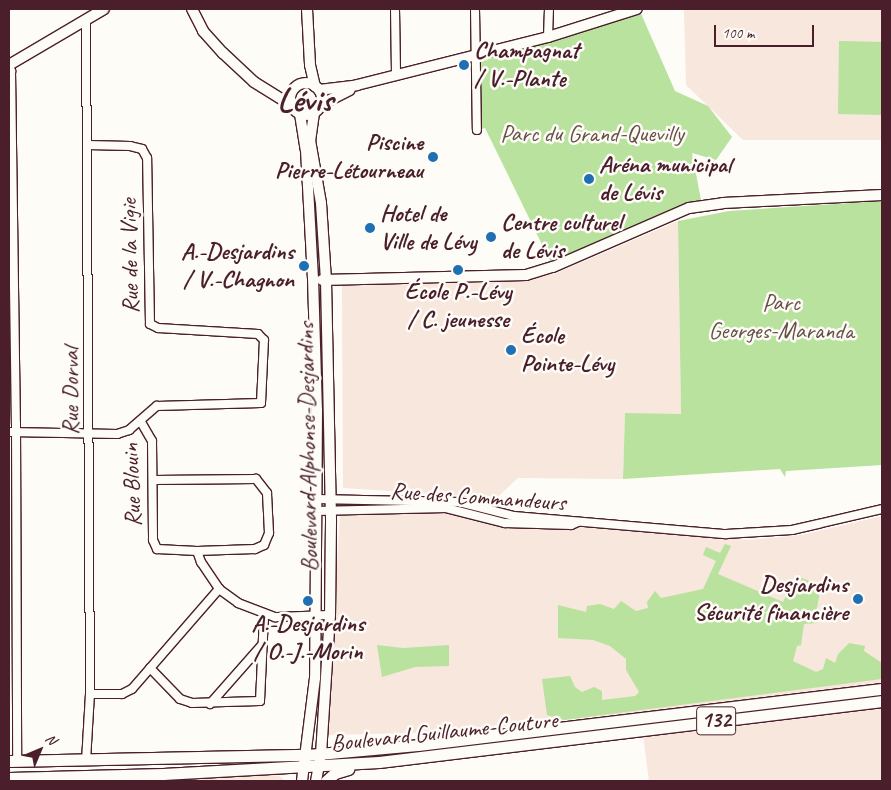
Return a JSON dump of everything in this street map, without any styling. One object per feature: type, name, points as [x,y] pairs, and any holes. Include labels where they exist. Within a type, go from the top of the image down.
[{"type":"main road","points":[[9,66],[104,9]]},
{"type":"main road","points":[[192,9],[203,31],[223,53],[254,82],[275,93],[300,114],[314,113],[322,104],[357,85]]},
{"type":"main road","points":[[291,105],[292,92],[300,84],[305,72],[301,9]]},
{"type":"main road","points":[[307,9],[310,65],[322,104]]},
{"type":"main road","points":[[300,84],[317,88],[357,85],[548,37],[637,9]]},
{"type":"main road","name":"Boulevard Alphonse-Desjardins","points":[[314,113],[310,140],[321,203],[326,280],[330,615],[321,753],[316,781]]},
{"type":"main road","name":"Boulevard Alphonse-Desjardins","points":[[300,114],[306,150],[313,280],[316,499],[315,678],[308,755],[302,781]]},
{"type":"main road","points":[[313,280],[533,274],[688,208],[723,203],[882,195]]},
{"type":"main road","name":"Boulevard Guillaume-Couture","points":[[13,761],[86,762],[308,755],[418,745],[882,689]]},
{"type":"main road","name":"Boulevard Guillaume-Couture","points":[[9,778],[305,768],[380,762],[882,702]]},
{"type":"main road","points":[[326,781],[338,772],[380,762]]},
{"type":"street","points":[[395,9],[396,74]]},
{"type":"street","points":[[475,9],[477,130]]},
{"type":"street","points":[[548,37],[549,9]]},
{"type":"street","name":"Rue Dorval","points":[[86,20],[90,433],[90,694],[86,762]]},
{"type":"street","points":[[9,66],[11,71],[13,761]]},
{"type":"street","name":"Rue de la Vigie","points":[[13,432],[117,434],[141,422],[157,406],[262,403],[264,340],[258,334],[158,328],[150,324],[147,158],[142,149],[130,146],[88,145]]},
{"type":"street","name":"Rue Blouin","points":[[141,422],[152,441],[154,480],[152,540],[157,548],[197,551]]},
{"type":"street","points":[[154,480],[256,480],[264,486],[269,533],[264,545],[255,549],[197,551],[201,562],[220,589],[238,603],[264,614],[275,617],[315,614],[330,615]]},
{"type":"street","name":"Rue des Commandeurs","points":[[316,499],[329,504],[459,502],[514,516],[726,534],[792,530],[882,509]]},
{"type":"street","name":"Rue des Commandeurs","points":[[316,511],[329,504]]},
{"type":"street","points":[[90,694],[122,694],[132,689],[220,589]]},
{"type":"street","points":[[150,668],[180,699],[210,704],[260,701],[264,614]]},
{"type":"street","points":[[210,704],[262,645]]},
{"type":"shaded area","points":[[684,9],[882,9],[882,140],[743,140],[686,85]]},
{"type":"shaded area","name":"École Pointe-Lévy","points":[[678,221],[681,415],[625,413],[623,479],[518,478],[492,502],[454,495],[343,488],[342,286],[524,281],[554,274]]},
{"type":"shaded area","points":[[445,510],[507,528],[577,527],[748,540],[802,535],[882,516],[882,781],[649,781],[640,712],[454,732],[327,735],[340,514]]},
{"type":"shaded area","points":[[264,772],[281,777],[285,781],[9,781]]},
{"type":"green space","name":"Parc du Grand-Quevilly","points":[[639,9],[675,91],[708,106],[732,137],[716,160],[692,153],[702,205],[553,267],[485,128],[477,130],[475,54]]},
{"type":"green space","points":[[839,41],[882,42],[882,115],[838,114]]},
{"type":"green space","name":"Parc Georges-Maranda","points":[[882,201],[882,465],[786,471],[785,477],[780,469],[623,479],[625,413],[681,414],[678,221],[729,211]]},
{"type":"green space","points":[[725,544],[731,546],[718,574],[783,602],[796,576],[821,585],[815,620],[817,623],[804,624],[801,645],[797,646],[793,661],[816,672],[823,669],[826,658],[835,663],[838,654],[849,643],[865,646],[864,651],[882,663],[882,679],[564,720],[547,715],[542,679],[570,676],[575,687],[582,692],[594,687],[602,691],[602,700],[635,696],[639,692],[626,670],[626,659],[610,646],[593,640],[558,638],[558,605],[586,612],[587,606],[600,604],[614,609],[621,601],[636,611],[648,608],[647,602],[655,591],[661,598],[703,589],[716,561],[703,555],[706,547],[720,553]]},
{"type":"green space","points":[[377,645],[403,648],[449,645],[449,666],[415,667],[382,677]]},
{"type":"place","name":"Champagnat / V.-Plante","points":[[464,65]]},
{"type":"place","name":"Piscine Pierre-Létourneau","points":[[433,157]]},
{"type":"place","name":"Aréna municipal de Lévis","points":[[589,179]]},
{"type":"place","name":"Hotel de Ville de Lévy","points":[[370,228]]},
{"type":"place","name":"Centre culturel de Lévis","points":[[491,237]]},
{"type":"place","name":"A.-Desjardins / V.-Chagnon","points":[[304,266]]},
{"type":"place","name":"École P.-Lévy / C. jeunesse","points":[[458,270]]},
{"type":"place","name":"École Pointe-Lévy","points":[[511,350]]},
{"type":"place","name":"Desjardins Sécurité financière","points":[[858,599]]},
{"type":"place","name":"A.-Desjardins / O.-J.-Morin","points":[[308,601]]},
{"type":"district","name":"Lévis","points":[[305,100]]}]
